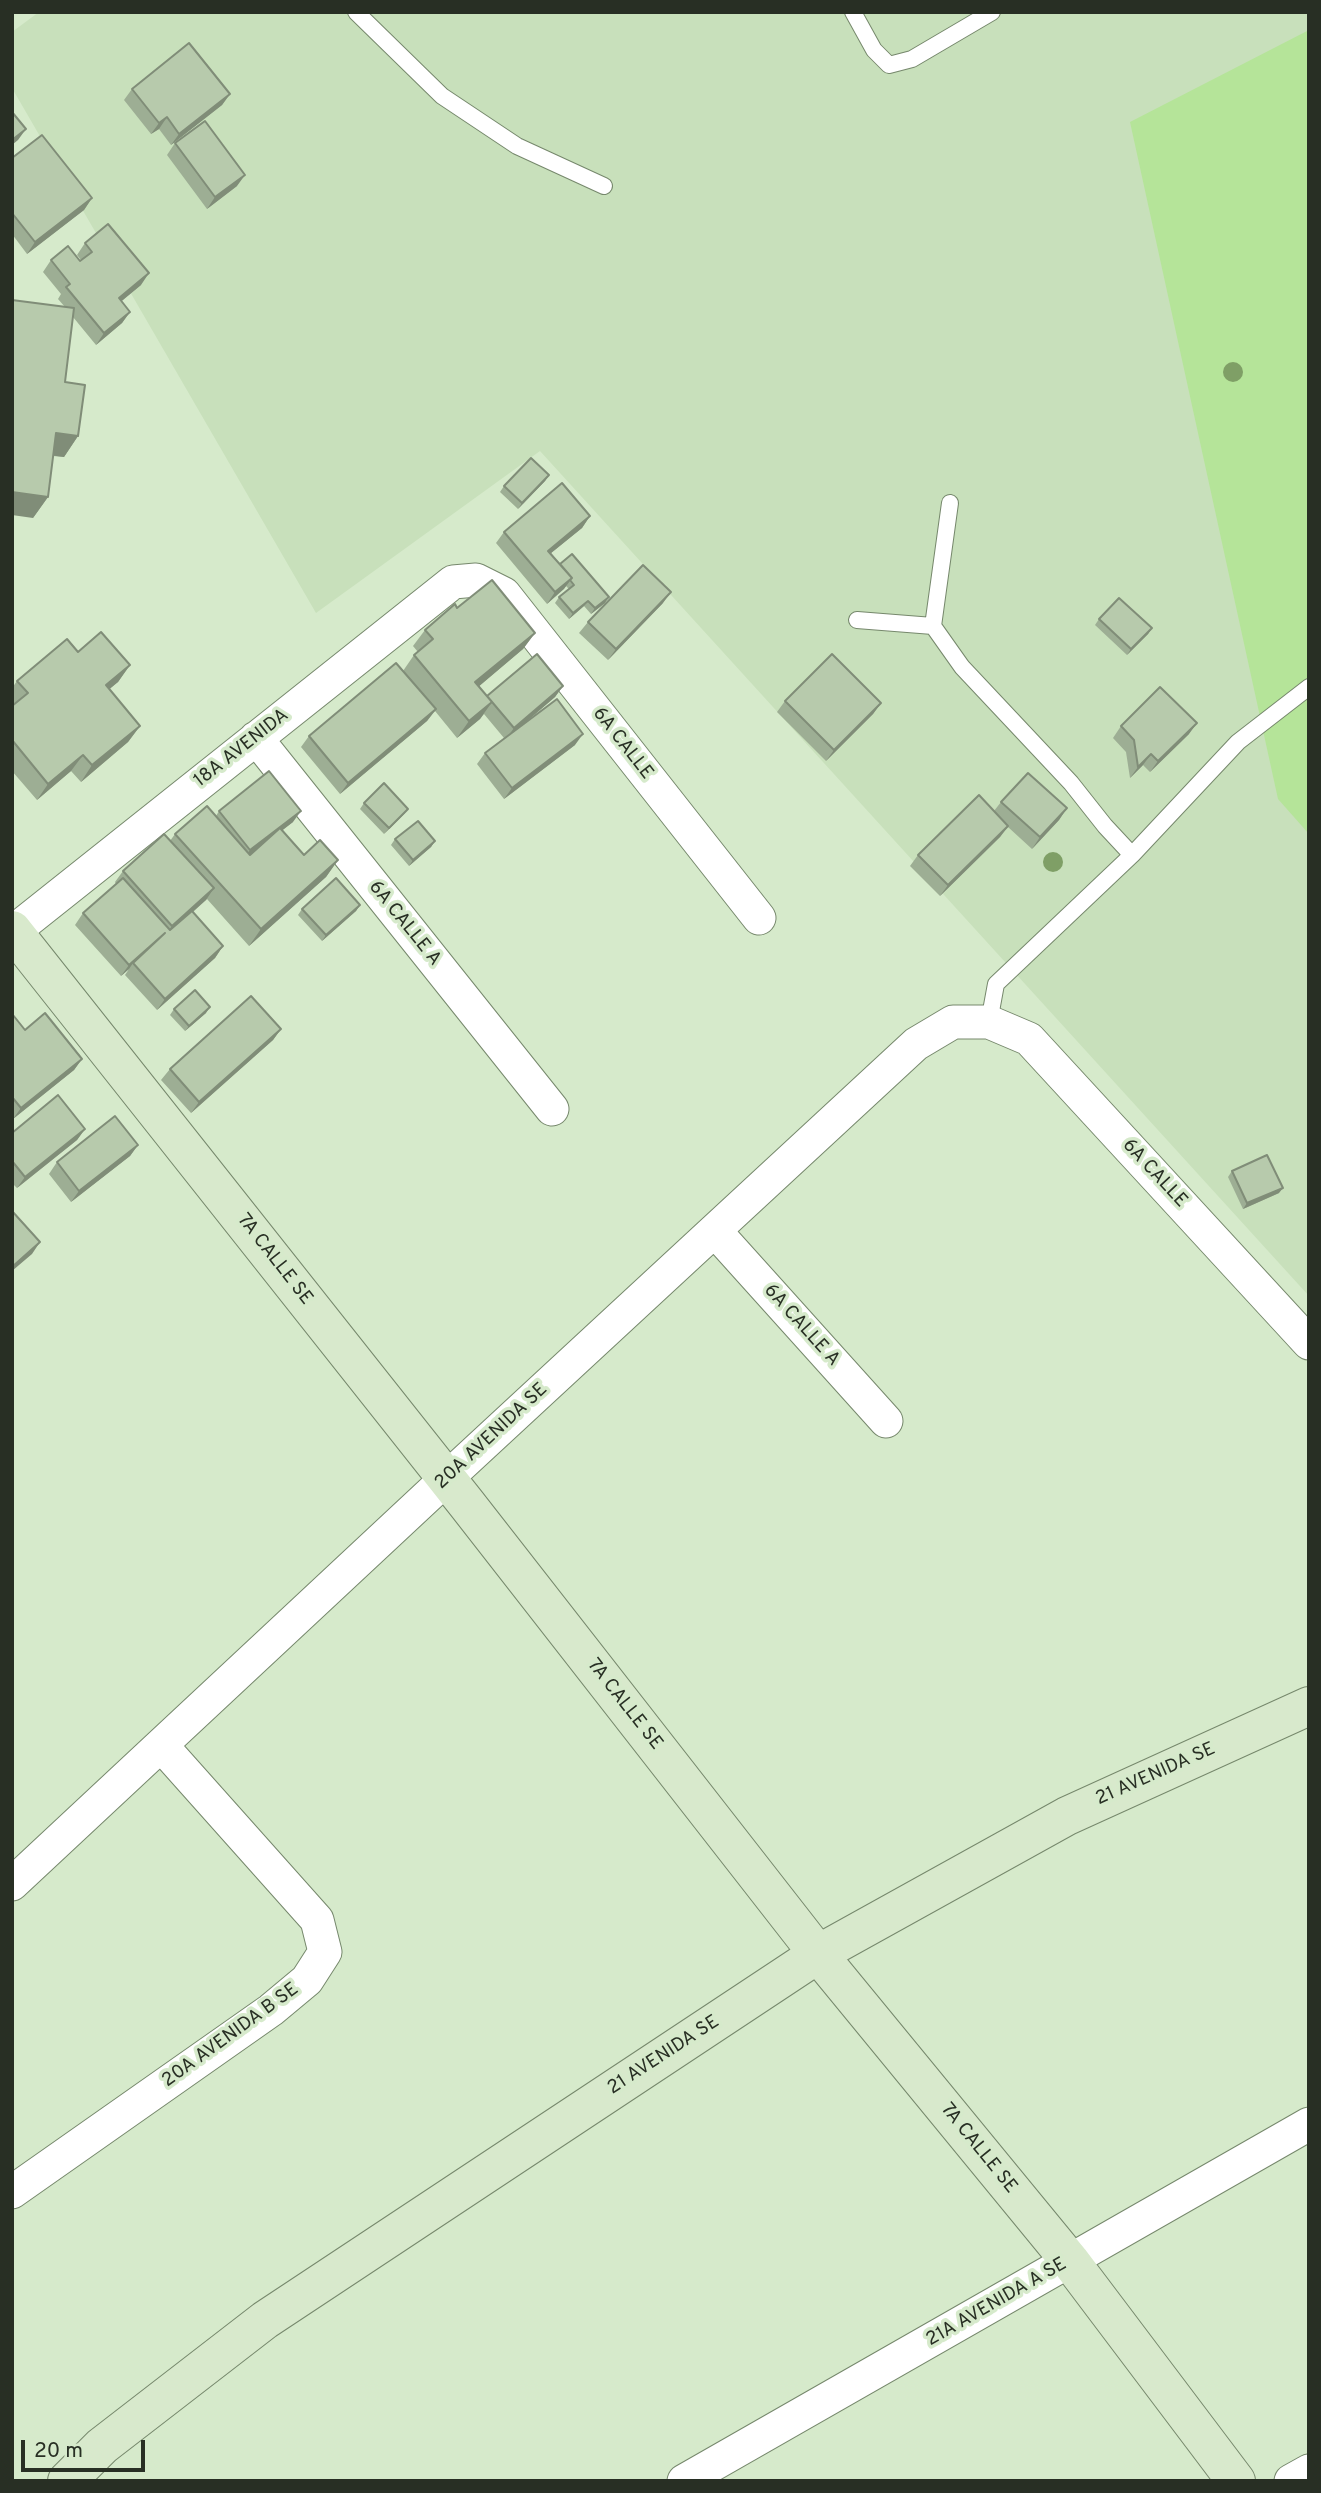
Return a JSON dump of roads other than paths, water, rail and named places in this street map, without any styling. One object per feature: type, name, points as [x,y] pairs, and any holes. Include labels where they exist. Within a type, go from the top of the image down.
[{"type":"street","name":"18A AVENIDA","points":[[13,931],[453,582],[476,580]]},
{"type":"street","name":"6A CALLE","points":[[476,580],[504,594],[759,918]]},
{"type":"street","name":"6A CALLE A","points":[[256,738],[552,1109]]},
{"type":"street","name":"7A CALLE SE","points":[[13,931],[447,1478],[818,1954],[1070,2261],[1236,2481]]},
{"type":"street","name":"20A AVENIDA SE","points":[[12,1884],[916,1044],[953,1022],[989,1022]]},
{"type":"street","name":"6A CALLE","points":[[989,1022],[1029,1040],[1309,1343]]},
{"type":"street","name":"6A CALLE A","points":[[715,1231],[886,1421]]},
{"type":"street","name":"21 AVENIDA SE","points":[[66,2481],[103,2446],[265,2320],[818,1954],[1067,1815],[1309,1706]]},
{"type":"street","name":"20A AVENIDA B SE","points":[[12,2192],[271,2010],[307,1980],[325,1952],[317,1920],[161,1745]]},
{"type":"street","name":"21A AVENIDA A SE","points":[[684,2481],[1309,2124]]},
{"type":"street","points":[[1291,2481],[1309,2471]]},
{"type":"lane","points":[[356,12],[442,96],[517,146],[604,186]]},
{"type":"lane","points":[[853,12],[874,50],[889,65],[912,60],[992,12]]},
{"type":"lane","points":[[950,503],[933,626],[962,667],[1071,783],[1132,855]]},
{"type":"lane","points":[[857,620],[933,626]]},
{"type":"lane","points":[[989,1022],[996,984],[1132,855],[1238,742],[1309,687]]}]
